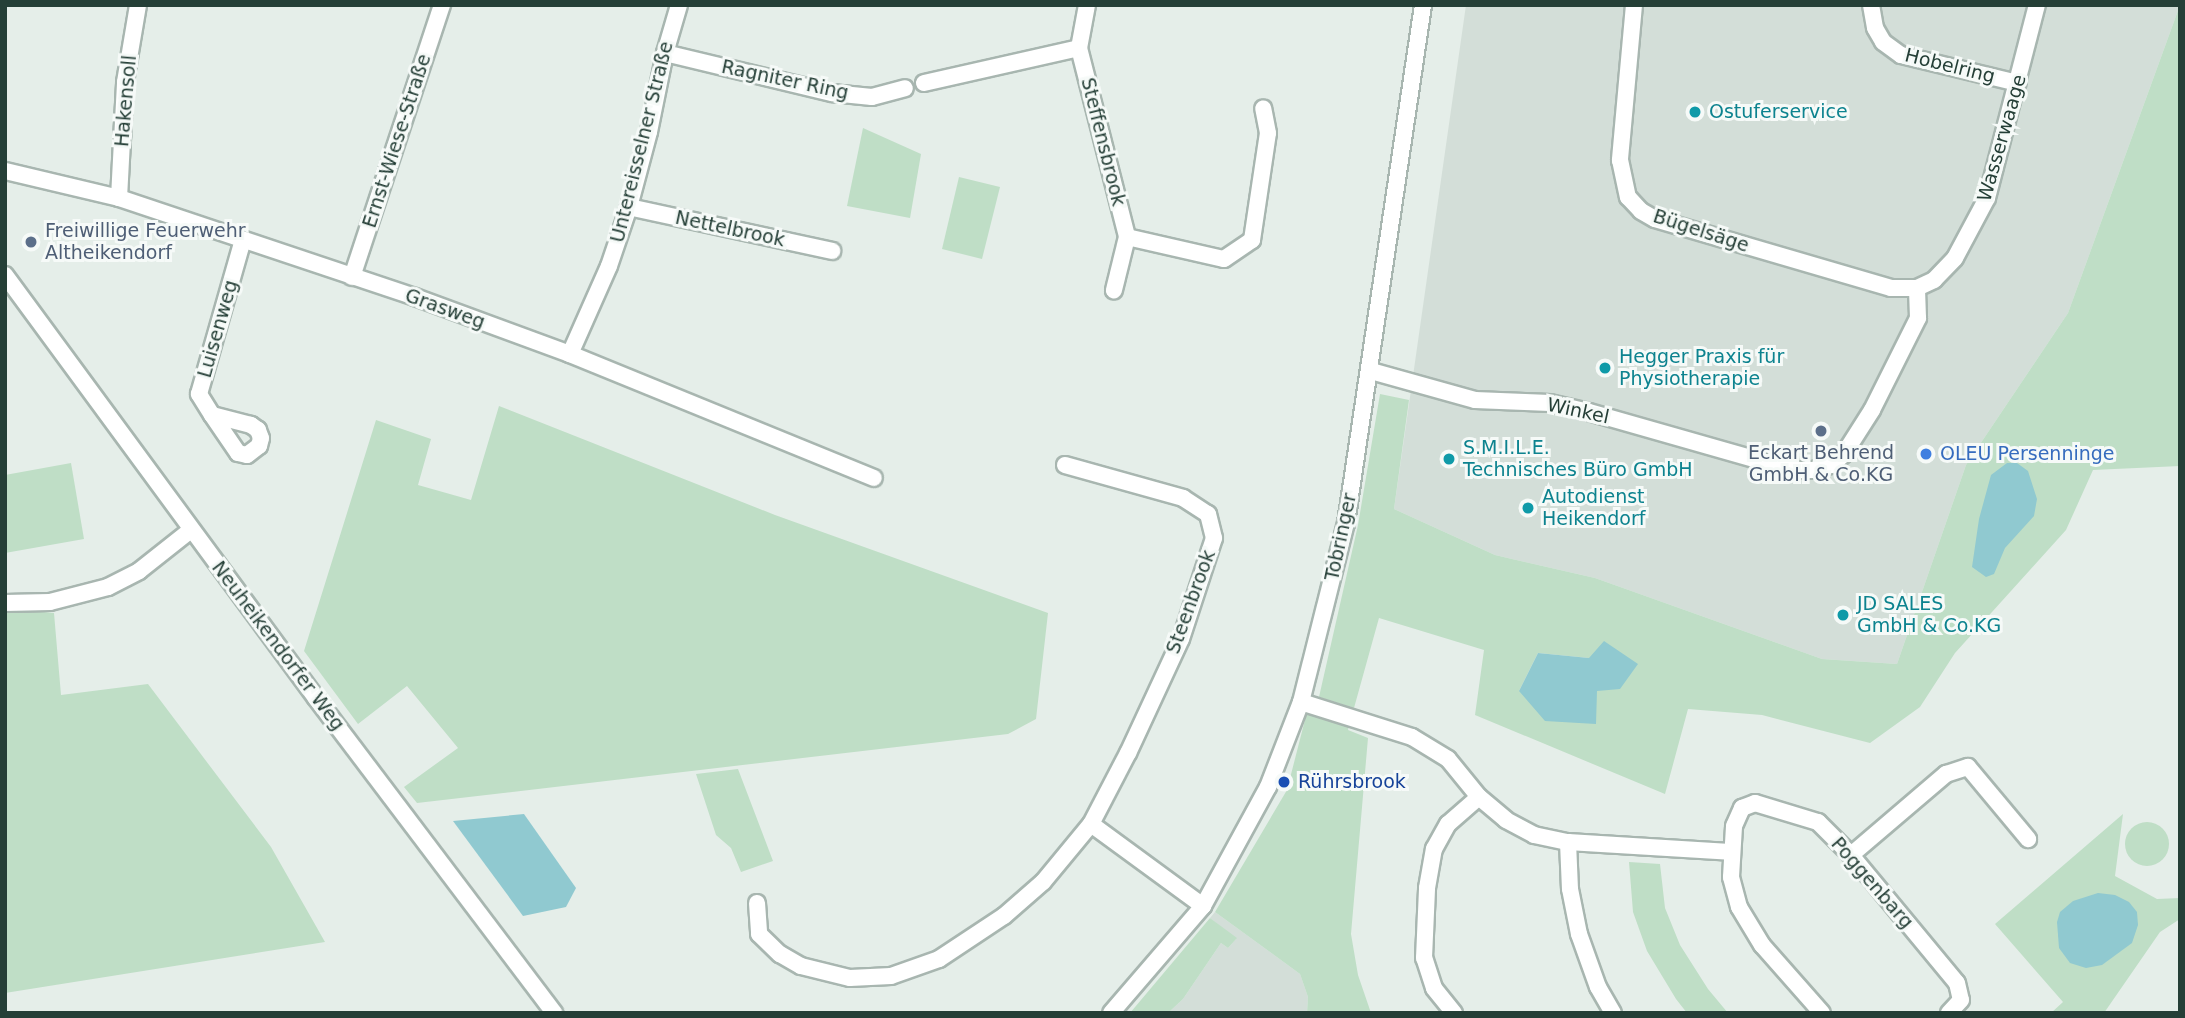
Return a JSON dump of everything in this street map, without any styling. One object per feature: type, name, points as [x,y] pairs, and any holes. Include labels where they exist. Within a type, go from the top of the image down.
[{"type":"street","name":"Hakensoll","points":[[119,198],[125,82],[138,5]]},
{"type":"street","name":"Ernst-Wiese-Straße","points":[[352,277],[442,5]]},
{"type":"street","name":"Untereisselner Straße","points":[[570,354],[609,266],[629,207],[679,5]]},
{"type":"street","name":"Steffensbrook","points":[[1087,5],[1079,48],[1127,237],[1114,290]]},
{"type":"street","name":"Tobringer","points":[[1111,1013],[1203,906],[1268,787],[1301,702],[1346,523],[1371,371],[1423,5]]},
{"type":"street","name":"Bügelsäge","points":[[1633,5],[1620,160],[1628,197],[1641,211],[1655,219],[1891,288],[1917,288]]},
{"type":"street","name":"Hobelring","points":[[1871,5],[1875,28],[1883,42],[1900,55],[2018,83]]},
{"type":"street","name":"Wasserwaage","points":[[1917,288],[1934,280],[1955,258],[1987,198],[2037,5]]},
{"type":"street","points":[[924,83],[1079,48]]},
{"type":"street","name":"Ragniter Ring","points":[[665,53],[832,93],[872,97],[905,88]]},
{"type":"street","points":[[1127,237],[1224,259],[1252,240],[1268,133],[1263,108]]},
{"type":"street","name":"Grasweg","points":[[5,171],[119,198],[570,354],[874,478]]},
{"type":"street","name":"Nettelbrook","points":[[629,207],[832,251]]},
{"type":"street","name":"Luisenweg","points":[[212,415],[200,394],[243,240]]},
{"type":"street","name":"Neuheikendorfer Weg","points":[[5,275],[191,530],[554,1013]]},
{"type":"street","name":"Winkel","points":[[1371,371],[1475,400],[1550,403],[1798,470],[1813,470],[1831,465],[1844,453],[1872,410],[1918,318],[1917,288]]},
{"type":"street","name":"Steenbrook","points":[[1065,465],[1183,498],[1208,514],[1214,538],[1181,639],[1128,753],[1091,824]]},
{"type":"street","points":[[5,603],[50,601],[108,587],[139,571],[191,530]]},
{"type":"street","points":[[1301,702],[1412,737],[1448,760],[1479,797],[1506,820],[1534,835],[1568,842],[1731,852]]},
{"type":"street","points":[[1851,855],[1946,774],[1968,767],[2028,839]]},
{"type":"street","points":[[1454,1013],[1434,988],[1424,958],[1427,888],[1434,849],[1448,824],[1479,797]]},
{"type":"street","name":"Poggenbarg","points":[[1822,1013],[1762,945],[1739,907],[1731,877],[1734,826],[1742,808],[1755,803],[1818,822],[1851,855],[1957,983],[1961,1000],[1949,1013]]},
{"type":"street","points":[[757,902],[759,934],[780,954],[801,966],[850,978],[891,976],[939,959],[1004,916],[1044,882],[1091,824],[1203,906]]},
{"type":"street","points":[[1568,842],[1570,889],[1579,934],[1598,987],[1613,1013]]},
{"type":"shaded area","points":[[1466,5],[2180,5],[2068,313],[1966,465],[1897,664],[1822,659],[1595,578],[1495,555],[1394,509]]},
{"type":"shaded area","points":[[1215,912],[1300,974],[1308,997],[1307,1013],[1168,1013],[1183,999],[1221,943],[1228,948],[1236,939],[1210,918]]},
{"type":"green space","points":[[2180,5],[2180,466],[2093,470],[2066,530],[1955,653],[1920,707],[1870,743],[1762,715],[1688,709],[1665,794],[1475,715],[1484,650],[1379,618],[1354,708],[1319,697],[1358,525],[1380,394],[1409,400],[1394,509],[1495,555],[1595,578],[1822,659],[1897,664],[1966,465],[2068,313]],"holes":[[[1538,653],[1589,658],[1519,691]]]},
{"type":"green space","points":[[863,128],[921,154],[910,218],[847,206]]},
{"type":"green space","points":[[959,177],[1000,187],[982,259],[942,249]]},
{"type":"green space","points":[[499,406],[775,515],[1048,613],[1036,719],[1008,734],[417,803],[404,787],[458,748],[407,686],[358,724],[304,651],[376,420],[431,439],[418,485],[471,500]]},
{"type":"green space","points":[[71,463],[84,539],[5,553],[5,475]]},
{"type":"green space","points":[[5,608],[54,613],[61,695],[148,684],[271,847],[325,942],[5,993]]},
{"type":"green space","points":[[1308,708],[1350,721],[1348,730],[1368,738],[1351,934],[1358,975],[1371,1013],[1307,1013],[1308,997],[1300,974],[1215,912],[1287,790]]},
{"type":"green space","points":[[738,769],[773,861],[741,872],[731,848],[716,835],[696,774]]},
{"type":"green space","points":[[2123,814],[2115,876],[2157,899],[2180,898],[2180,919],[2160,932],[2104,1013],[2051,1013],[2063,1002],[1995,924]]},
{"type":"green space","points":[[2147,822],[2162,829],[2169,844],[2162,859],[2147,866],[2132,859],[2125,844],[2132,829]]},
{"type":"green space","points":[[1629,862],[1660,864],[1665,908],[1680,945],[1708,989],[1728,1013],[1687,1013],[1676,999],[1647,951],[1633,912]]},
{"type":"green space","points":[[1210,918],[1237,938],[1228,948],[1221,943],[1183,999],[1168,1013],[1130,1013]]},
{"type":"water","points":[[2007,463],[2017,463],[2028,471],[2037,499],[2034,516],[2005,548],[1994,574],[1986,577],[1972,567],[1979,519],[1991,475]]},
{"type":"water","points":[[1604,641],[1638,664],[1620,689],[1597,691],[1596,724],[1545,721],[1519,691],[1538,653],[1589,658]]},
{"type":"water","points":[[524,814],[576,888],[566,907],[523,916],[453,821]]},
{"type":"water","points":[[2098,893],[2115,895],[2129,902],[2137,912],[2138,925],[2132,943],[2102,965],[2086,968],[2070,963],[2059,948],[2057,922],[2060,912],[2073,901]]},
{"type":"place","name":"Ostuferservice","points":[[1695,112]]},
{"type":"place","name":"Freiwillige Feuerwehr Altheikendorf","points":[[31,242]]},
{"type":"place","name":"Hegger Praxis für Physiotherapie","points":[[1605,368]]},
{"type":"place","name":"Eckart Behrend GmbH & Co.KG","points":[[1821,431]]},
{"type":"place","name":"OLEU Persenninge","points":[[1926,454]]},
{"type":"place","name":"S.M.I.L.E. Technisches Büro GmbH","points":[[1449,459]]},
{"type":"place","name":"Autodienst Heikendorf","points":[[1528,508]]},
{"type":"place","name":"JD SALES GmbH & Co.KG","points":[[1843,615]]},
{"type":"place","name":"Rührsbrook","points":[[1284,782]]}]
